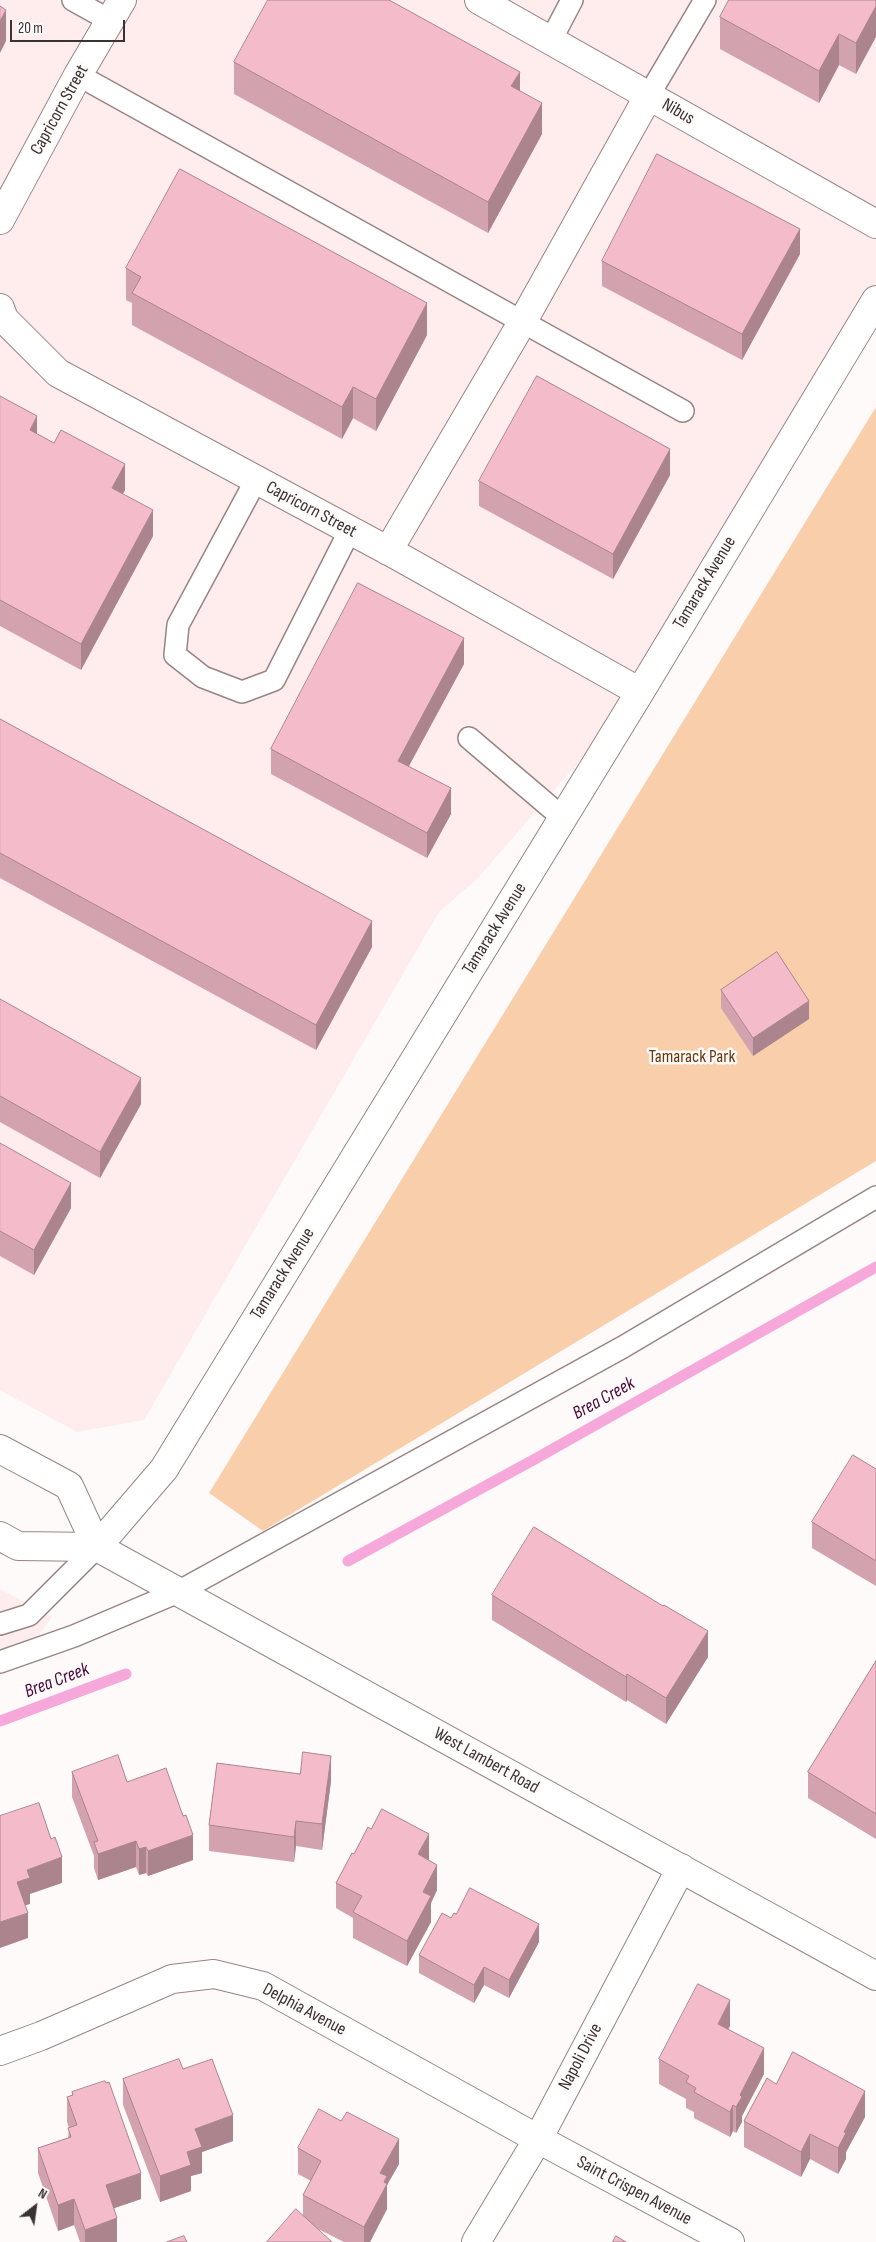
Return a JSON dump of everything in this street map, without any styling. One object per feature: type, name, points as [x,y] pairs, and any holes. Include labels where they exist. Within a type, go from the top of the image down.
[{"type":"street","name":"Nibus","points":[[479,0],[876,224]]},
{"type":"street","name":"Capricorn Street","points":[[0,220],[78,75],[116,10]]},
{"type":"street","points":[[388,551],[523,321],[649,95]]},
{"type":"street","name":"Tamarack Avenue","points":[[97,1547],[164,1469],[640,692],[876,300]]},
{"type":"street","name":"Capricorn Street","points":[[1,316],[58,373],[350,530],[640,692]]},
{"type":"street","points":[[0,1449],[69,1486],[97,1547]]},
{"type":"street","name":"West Lambert Road","points":[[0,1536],[18,1546],[97,1547],[876,1976]]},
{"type":"street","name":"Napoli Drive","points":[[476,2242],[538,2139],[681,1868]]},
{"type":"street","name":"Delphia Avenue","points":[[0,2050],[41,2036],[172,1979],[214,1974],[263,1986],[538,2139]]},
{"type":"street","name":"Saint Crispen Avenue","points":[[538,2139],[730,2242]]},
{"type":"lane","points":[[73,0],[116,10]]},
{"type":"lane","points":[[551,40],[572,0]]},
{"type":"lane","points":[[649,95],[705,0]]},
{"type":"lane","points":[[78,75],[683,411]]},
{"type":"lane","points":[[256,480],[178,624],[175,655],[203,677],[242,692],[274,680],[350,530]]},
{"type":"lane","points":[[469,738],[562,818]]},
{"type":"lane","points":[[0,1662],[74,1636],[178,1592],[623,1347],[876,1197]]},
{"type":"lane","points":[[0,1624],[30,1615],[97,1547]]},
{"type":"shaded area","points":[[0,0],[876,0],[876,286],[640,692],[476,880],[439,912],[144,1420],[77,1432],[0,1390]]},
{"type":"shaded area","points":[[0,1589],[52,1617],[36,1639],[0,1651]]},
{"type":"green space","name":"Tamarack Park","points":[[876,407],[876,1161],[263,1531],[209,1493]]},
{"type":"building","points":[[268,0],[389,0],[520,72],[511,86],[542,103],[488,202],[234,62]]},
{"type":"building","points":[[729,0],[876,0],[876,6],[856,43],[839,34],[819,71],[720,17]]},
{"type":"building","points":[[0,6],[6,10],[0,21]]},
{"type":"building","points":[[657,154],[800,229],[742,334],[602,261]]},
{"type":"building","points":[[180,169],[427,303],[376,399],[353,387],[342,407],[132,293],[141,277],[126,268]]},
{"type":"building","points":[[537,376],[670,449],[613,554],[479,481]]},
{"type":"building","points":[[0,396],[37,416],[30,430],[54,443],[61,430],[125,464],[112,488],[153,510],[81,644],[0,600]]},
{"type":"building","points":[[358,583],[464,638],[398,761],[451,788],[427,833],[271,749]]},
{"type":"building","points":[[0,719],[372,921],[316,1025],[0,853]]},
{"type":"building","points":[[777,952],[809,1001],[753,1038],[721,990]]},
{"type":"building","points":[[0,999],[141,1078],[100,1152],[0,1096]]},
{"type":"building","points":[[0,1143],[71,1183],[34,1250],[0,1231]]},
{"type":"building","points":[[853,1455],[876,1469],[876,1561],[812,1522]]},
{"type":"building","points":[[534,1527],[663,1606],[708,1631],[666,1698],[627,1674],[626,1677],[492,1595]]},
{"type":"building","points":[[876,1661],[876,1814],[808,1772]]},
{"type":"building","points":[[303,1752],[331,1756],[322,1824],[296,1821],[294,1837],[209,1825],[217,1763],[300,1774]]},
{"type":"building","points":[[118,1755],[127,1782],[166,1768],[183,1816],[186,1815],[193,1835],[148,1851],[146,1847],[139,1849],[136,1841],[98,1854],[94,1842],[98,1841],[72,1772]]},
{"type":"building","points":[[39,1803],[51,1839],[55,1837],[62,1857],[27,1870],[30,1878],[17,1882],[28,1913],[0,1922],[0,1816]]},
{"type":"building","points":[[382,1809],[429,1834],[418,1854],[437,1865],[423,1892],[431,1896],[407,1941],[353,1912],[362,1896],[336,1883],[368,1827],[371,1829]]},
{"type":"building","points":[[470,1888],[539,1924],[509,1980],[484,1967],[474,1985],[419,1955],[442,1913],[451,1918],[454,1913],[456,1914]]},
{"type":"building","points":[[698,1984],[730,2000],[718,2024],[764,2048],[740,2095],[742,2097],[736,2107],[733,2105],[730,2112],[694,2092],[696,2088],[686,2082],[689,2076],[659,2059]]},
{"type":"building","points":[[793,2052],[865,2091],[838,2148],[810,2134],[801,2152],[744,2121],[767,2078],[776,2084]]},
{"type":"building","points":[[179,2059],[183,2069],[212,2059],[233,2115],[195,2129],[202,2147],[187,2152],[191,2165],[160,2176],[123,2079]]},
{"type":"building","points":[[105,2081],[106,2083],[109,2082],[141,2173],[106,2185],[117,2218],[85,2230],[74,2199],[58,2205],[38,2148],[71,2137],[68,2128],[77,2125],[67,2097],[73,2095],[72,2092]]},
{"type":"building","points":[[319,2109],[341,2121],[347,2112],[399,2139],[380,2173],[387,2176],[384,2182],[387,2184],[364,2227],[303,2195],[321,2161],[298,2148]]},
{"type":"building","points":[[296,2209],[332,2242],[267,2242]]},
{"type":"building","points":[[184,2236],[187,2242],[167,2242]]},
{"type":"building","points":[[616,2236],[626,2242],[613,2242]]},
{"type":"waterway","name":"Brea Creek","points":[[348,1561],[535,1459],[876,1267]]},
{"type":"waterway","name":"Brea Creek","points":[[0,1721],[126,1674]]}]
